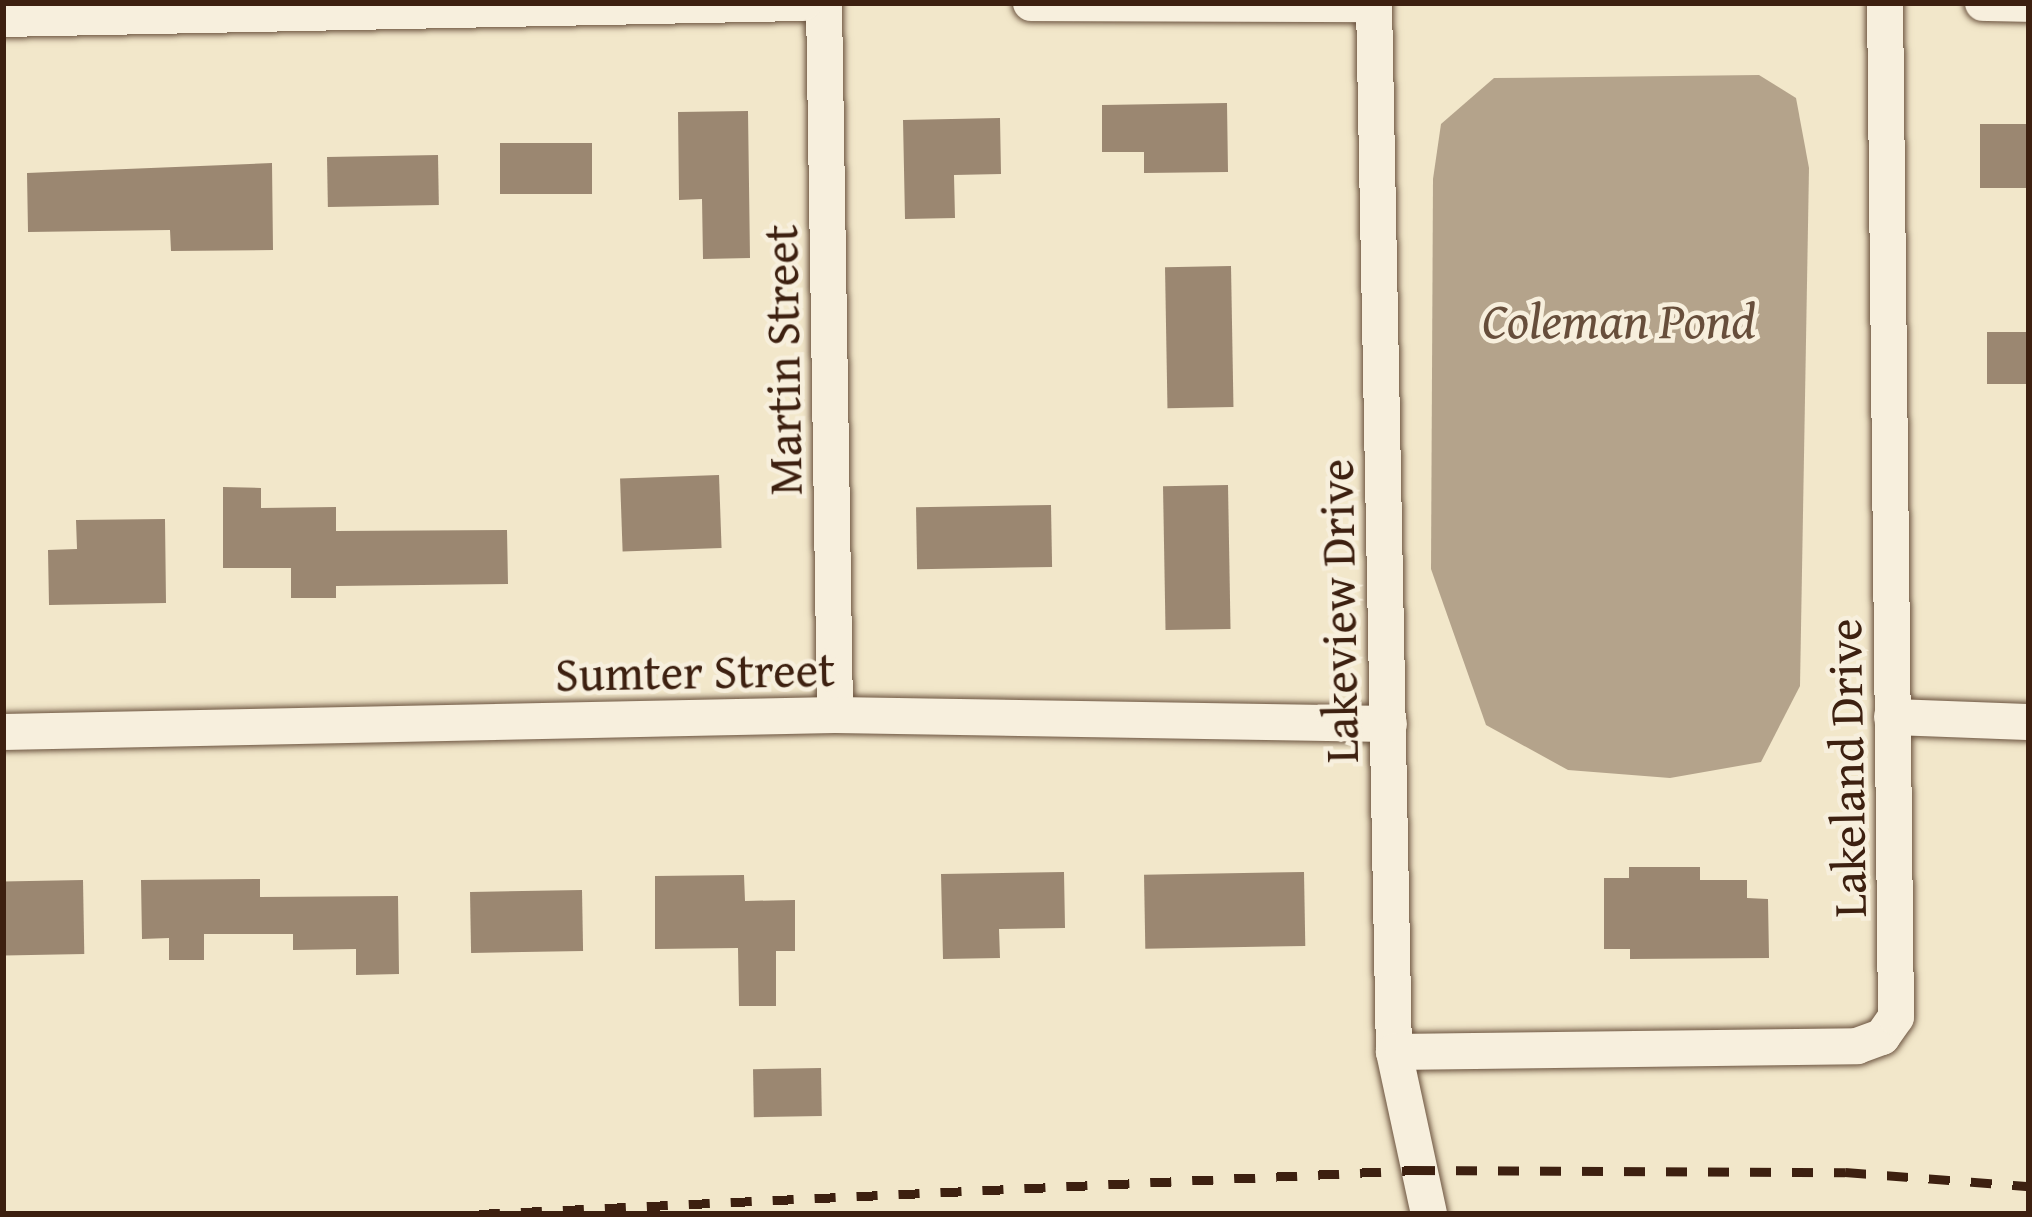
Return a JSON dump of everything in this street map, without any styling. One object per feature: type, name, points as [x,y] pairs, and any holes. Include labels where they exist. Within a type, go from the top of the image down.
[{"type":"street","points":[[3,19],[803,3]]},
{"type":"street","name":"Martin Street","points":[[824,3],[836,716]]},
{"type":"street","points":[[1031,3],[1373,3]]},
{"type":"street","name":"Lakeview Drive","points":[[1373,3],[1394,1052],[1429,1214]]},
{"type":"street","name":"Lakeland Drive","points":[[1394,1052],[1857,1046],[1882,1037],[1899,1005],[1885,3]]},
{"type":"street","points":[[1983,3],[2029,4]]},
{"type":"street","name":"Sumter Street","points":[[3,732],[836,716],[1389,724]]},
{"type":"street","points":[[1892,717],[2029,722]]},
{"type":"water","name":"Coleman Pond","points":[[1759,75],[1796,98],[1809,168],[1800,686],[1761,762],[1670,778],[1568,770],[1486,725],[1431,569],[1433,179],[1441,124],[1494,78]]},
{"type":"building","points":[[1227,103],[1228,172],[1144,173],[1144,152],[1102,152],[1102,105]]},
{"type":"building","points":[[748,111],[750,258],[703,259],[702,199],[679,200],[678,112]]},
{"type":"building","points":[[1000,118],[1001,174],[954,175],[955,218],[905,219],[903,120]]},
{"type":"building","points":[[1980,124],[2029,124],[2029,188],[1980,188]]},
{"type":"building","points":[[500,143],[592,143],[592,194],[500,194]]},
{"type":"building","points":[[438,155],[439,205],[328,207],[327,157]]},
{"type":"building","points":[[272,163],[273,250],[171,251],[170,230],[28,232],[27,173]]},
{"type":"building","points":[[1231,266],[1233,407],[1167,408],[1165,267]]},
{"type":"building","points":[[1987,332],[2029,332],[2029,384],[1987,384]]},
{"type":"building","points":[[719,475],[722,548],[623,551],[620,478]]},
{"type":"building","points":[[1228,485],[1231,629],[1166,630],[1163,486]]},
{"type":"building","points":[[223,487],[261,488],[261,508],[336,507],[336,531],[507,530],[508,584],[336,586],[336,598],[291,598],[291,568],[223,568]]},
{"type":"building","points":[[1051,505],[1052,567],[917,569],[916,507]]},
{"type":"building","points":[[165,519],[166,603],[49,605],[48,550],[77,549],[76,520]]},
{"type":"building","points":[[1629,867],[1700,867],[1700,880],[1747,880],[1747,898],[1768,899],[1769,958],[1630,959],[1630,949],[1604,949],[1604,878],[1629,878]]},
{"type":"building","points":[[1064,872],[1065,928],[999,929],[1000,958],[943,959],[941,874]]},
{"type":"building","points":[[1304,872],[1305,946],[1145,949],[1144,875]]},
{"type":"building","points":[[744,875],[745,901],[795,900],[795,951],[776,951],[776,1006],[739,1006],[738,948],[655,949],[655,876]]},
{"type":"building","points":[[260,879],[260,897],[398,896],[399,974],[356,975],[356,949],[293,950],[293,934],[204,934],[204,960],[169,960],[169,938],[142,939],[141,880]]},
{"type":"building","points":[[83,880],[84,954],[4,955],[3,881]]},
{"type":"building","points":[[582,890],[583,951],[471,953],[470,892]]},
{"type":"building","points":[[821,1068],[822,1116],[754,1117],[753,1069]]},
{"type":"railway","points":[[479,1214],[1414,1170],[1845,1172],[2029,1186]]}]
